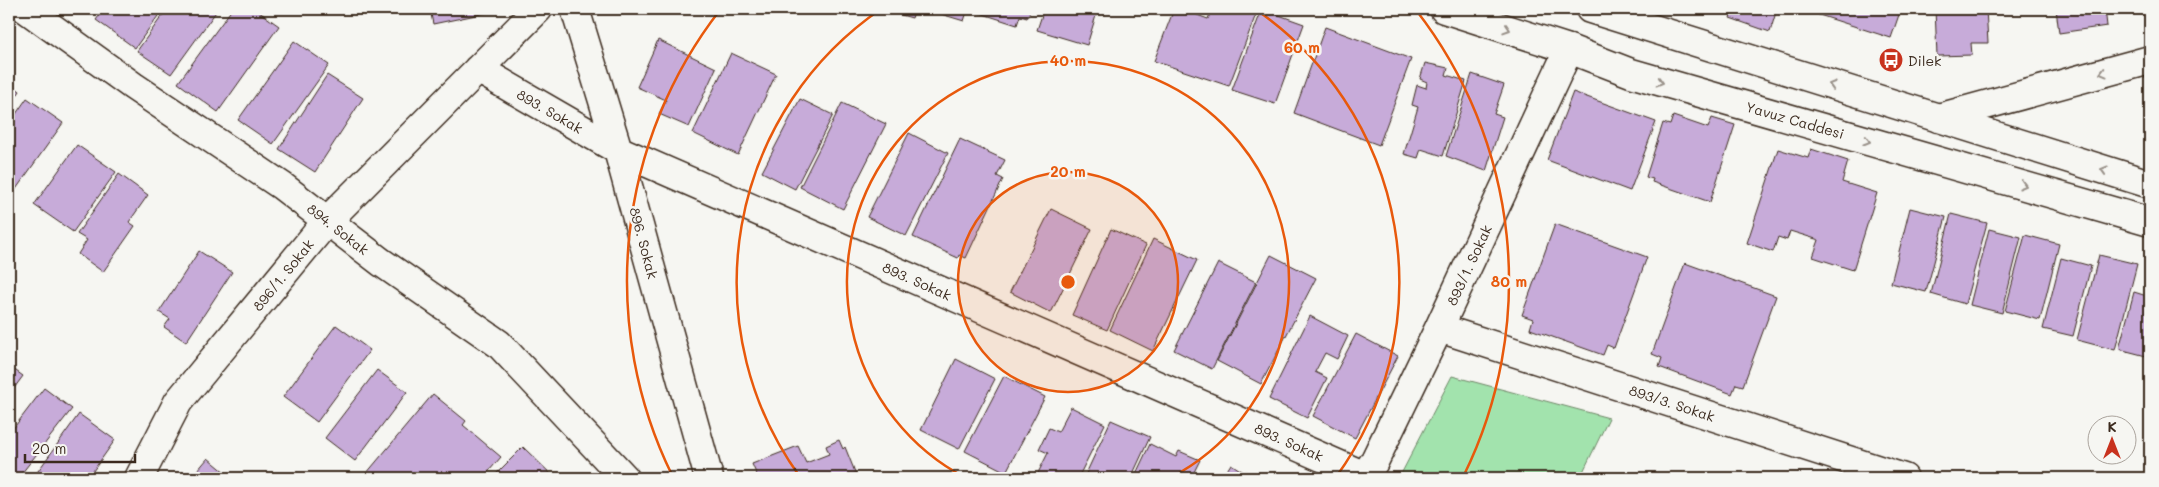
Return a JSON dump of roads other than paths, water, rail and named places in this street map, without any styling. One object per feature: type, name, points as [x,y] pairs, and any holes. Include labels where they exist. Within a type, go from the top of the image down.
[{"type":"street","name":"894. Sokak","points":[[26,9],[133,86],[282,186],[381,262],[499,344],[625,478]]},
{"type":"street","name":"896/1. Sokak","points":[[139,478],[178,402],[327,221],[538,9]]},
{"type":"street","name":"896. Sokak","points":[[575,9],[618,150],[709,478]]},
{"type":"street","name":"Yavuz Caddesi","points":[[1444,9],[1569,49],[1631,73],[2150,222]]},
{"type":"street","points":[[1598,10],[2150,184]]},
{"type":"street","name":"893/1. Sokak","points":[[1364,477],[1374,462],[1440,328],[1569,49]]},
{"type":"street","points":[[1938,118],[2150,60]]},
{"type":"street","name":"893. Sokak","points":[[478,69],[618,150],[1364,477]]},
{"type":"street","name":"893/3. Sokak","points":[[1440,328],[1904,478]]},
{"type":"place","name":"Dilek","points":[[1891,60]]}]
